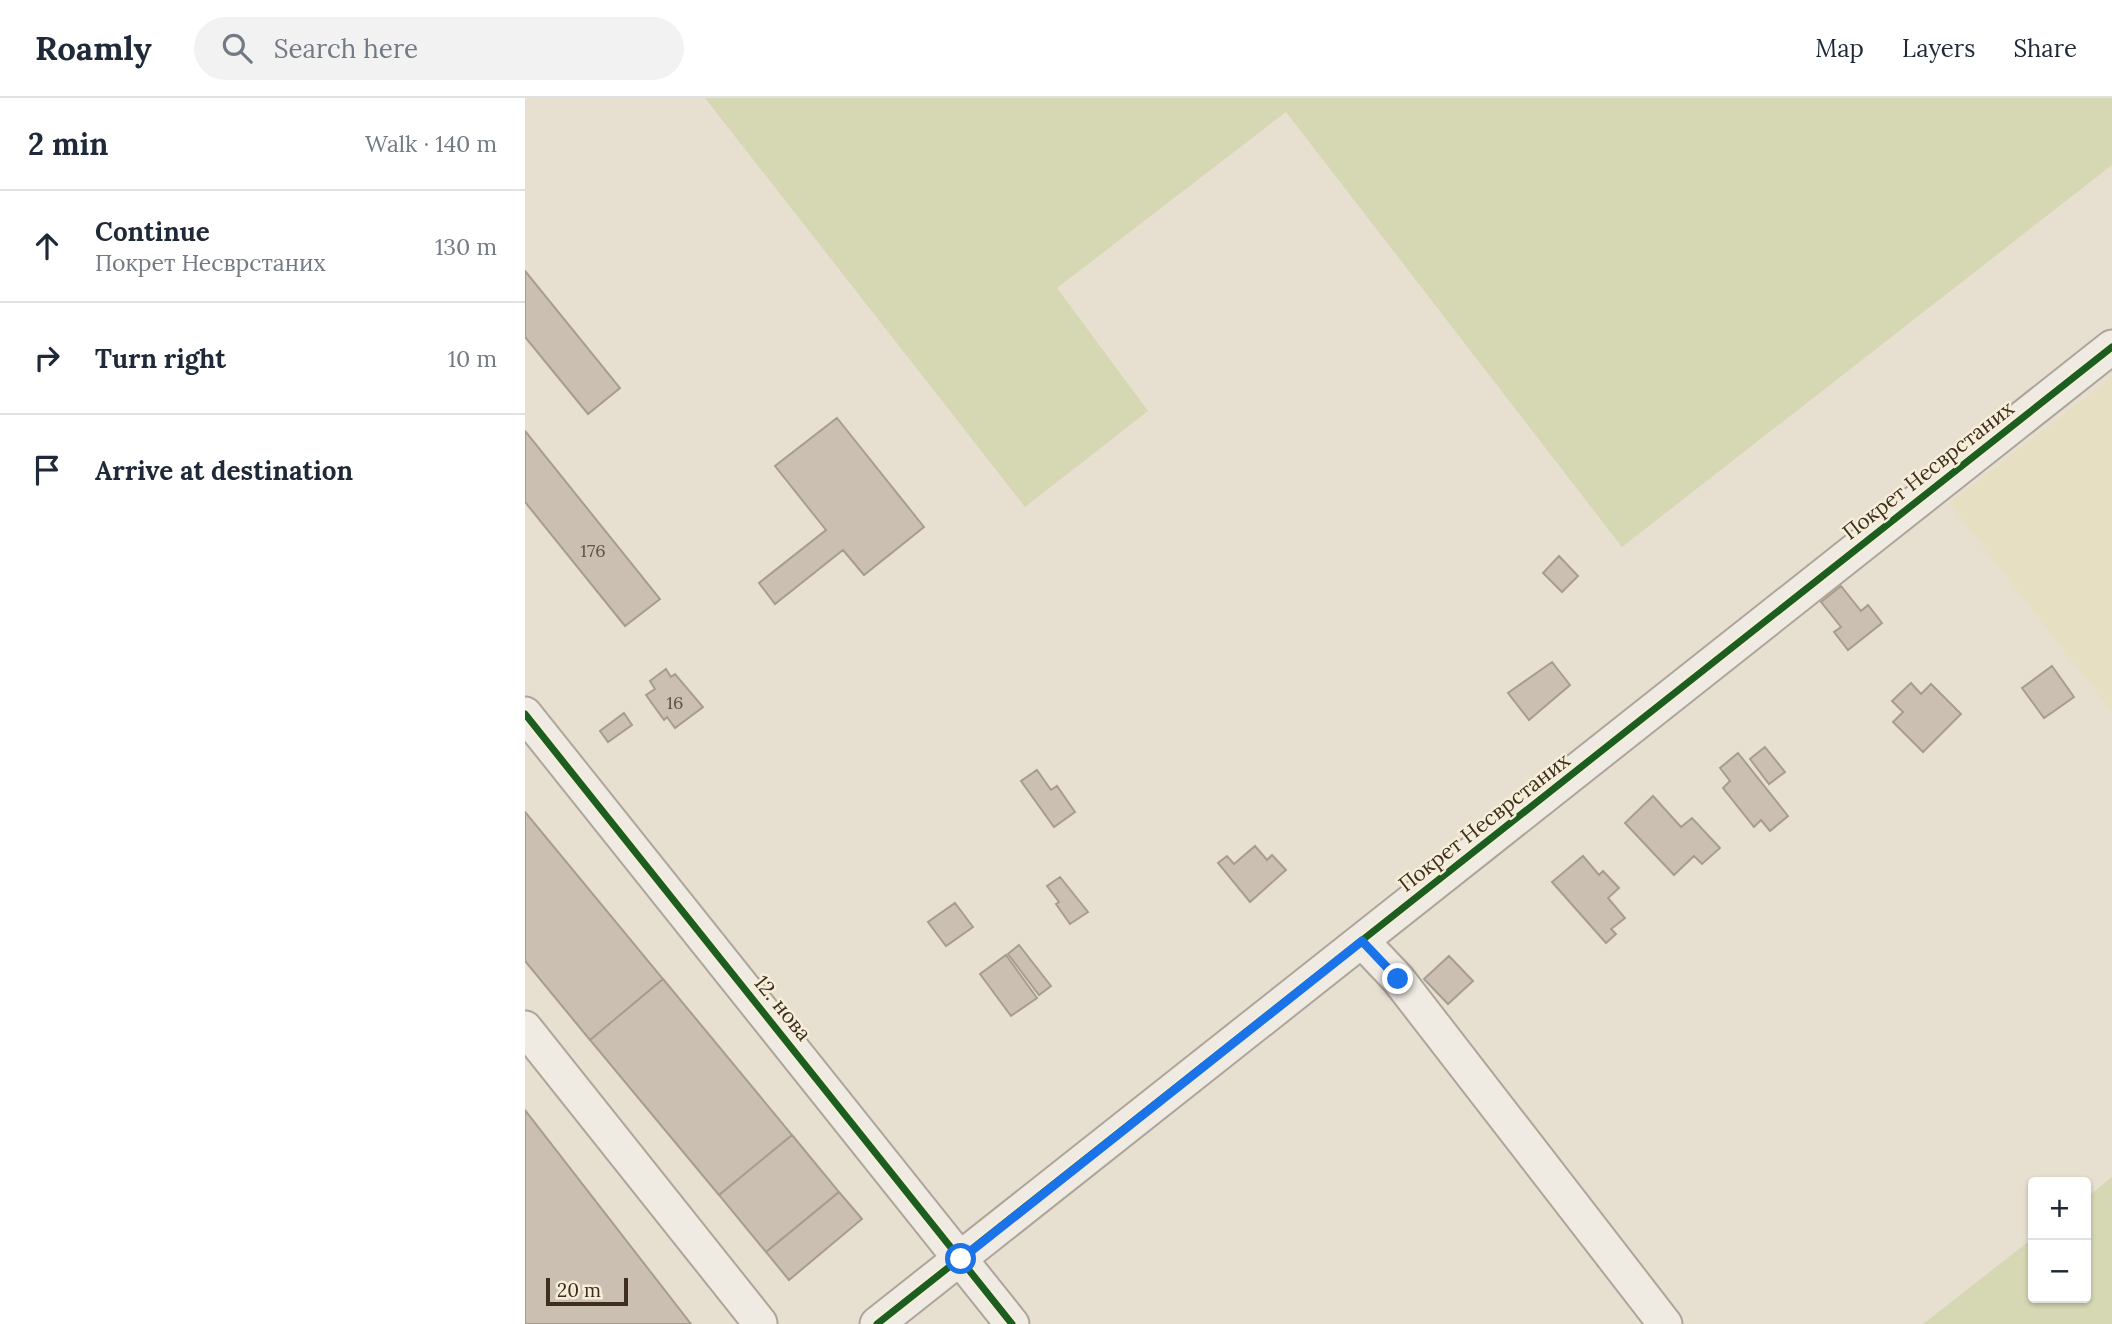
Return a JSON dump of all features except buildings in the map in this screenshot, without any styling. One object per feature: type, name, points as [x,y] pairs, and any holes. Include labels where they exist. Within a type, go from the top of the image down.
[{"type":"street","name":"Покрет Несврстаних","points":[[877,1324],[2112,347]]},
{"type":"street","name":"12. нова","points":[[525,715],[1012,1324]]},
{"type":"street","points":[[1362,941],[1398,979],[1665,1324]]},
{"type":"street","points":[[525,1028],[760,1323]]},
{"type":"shaded area","points":[[2112,377],[2112,712],[1949,503]]},
{"type":"green space","points":[[705,98],[2112,98],[2112,165],[1622,547],[1286,112],[1057,288],[1148,411],[1025,507]]},
{"type":"green space","points":[[2112,1177],[2112,1324],[1923,1324],[2028,1242],[2028,1303],[2091,1303],[2091,1194]]},
{"type":"cycle path","points":[[877,1324],[2112,347]]},
{"type":"cycle path","points":[[525,714],[1012,1324]]},
{"type":"route","points":[[961,1259],[1362,941],[1398,979]]}]
